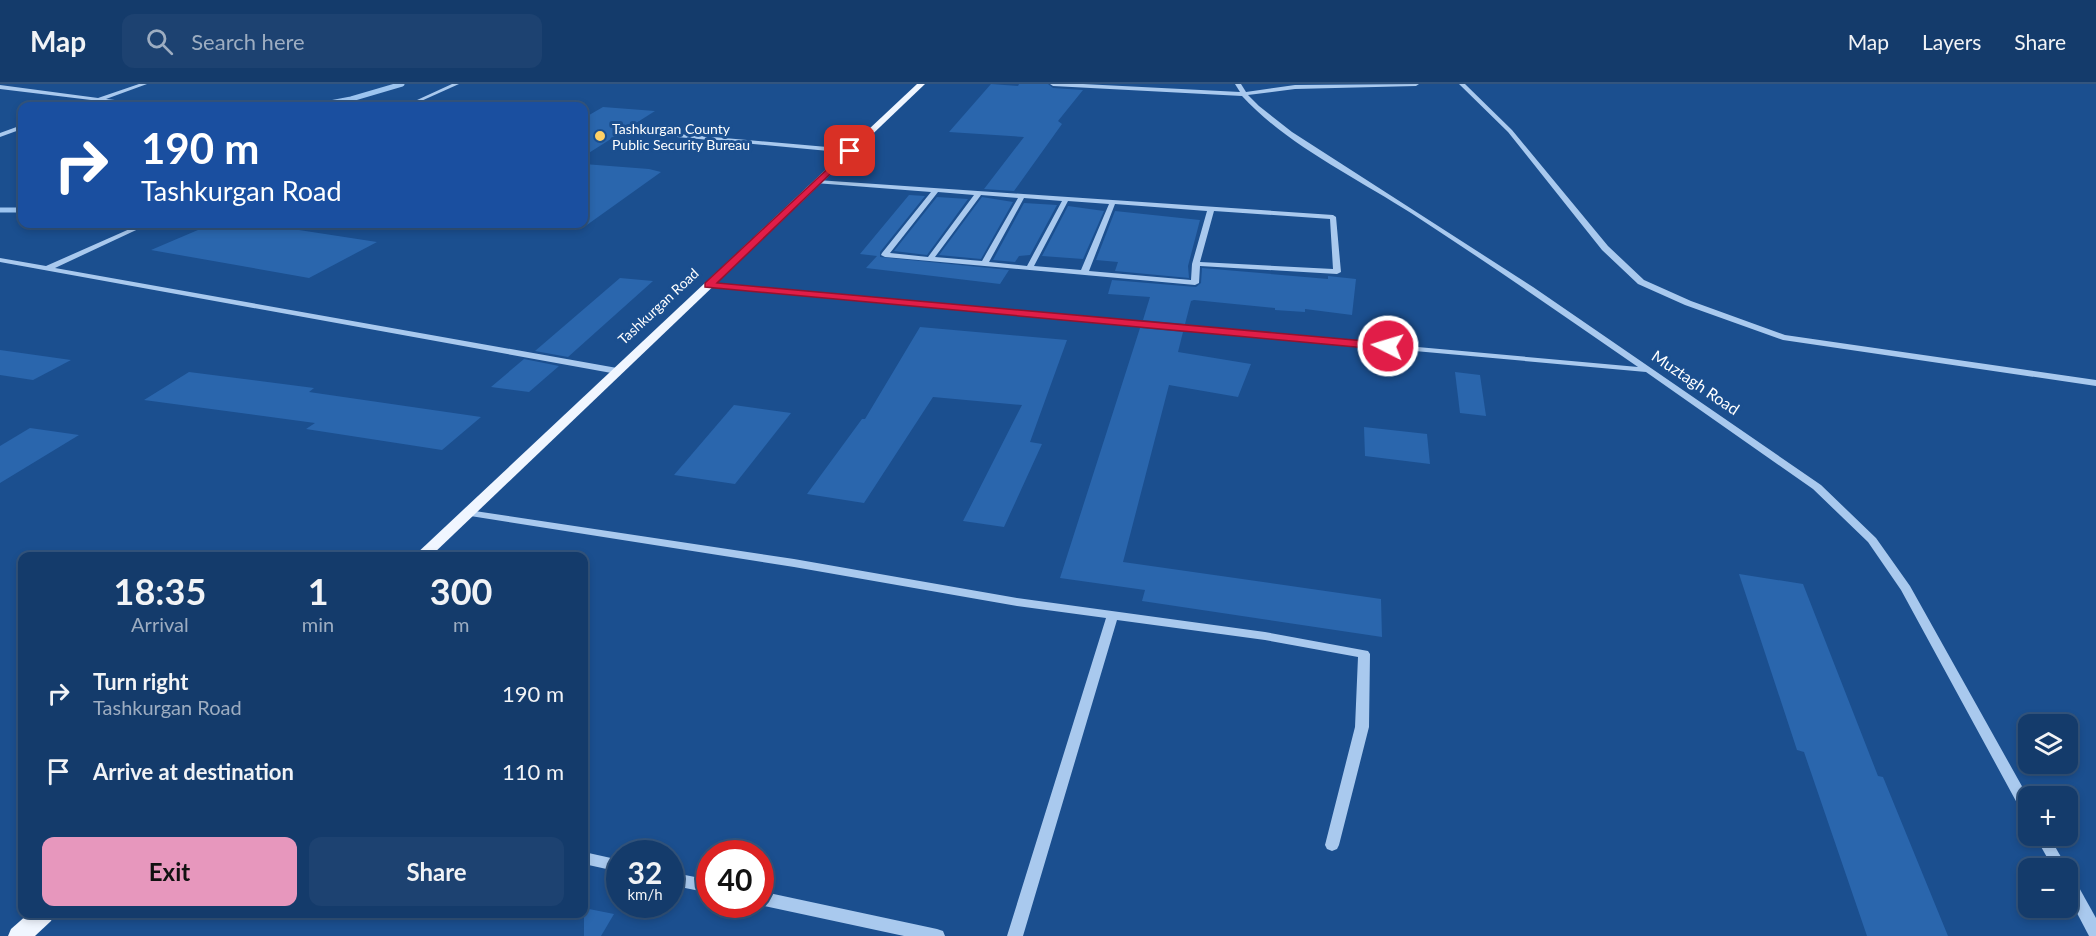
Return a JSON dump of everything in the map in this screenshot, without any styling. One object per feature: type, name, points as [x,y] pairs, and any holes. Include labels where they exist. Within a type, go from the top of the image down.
[{"type":"main road","name":"Tashkurgan Road","points":[[426,552],[921,84]]},
{"type":"main road","points":[[19,936],[39,918]]},
{"type":"street","points":[[91,102],[144,84]]},
{"type":"street","points":[[416,102],[456,84]]},
{"type":"street","points":[[1053,84],[1242,94],[1295,85],[1416,84]]},
{"type":"street","name":"Muztagh Road","points":[[1238,84],[1242,94],[1333,162],[1424,217],[1817,487],[1872,540],[1906,589],[2018,792]]},
{"type":"street","points":[[1462,84],[1510,131],[1605,248],[1641,282],[1688,303],[1784,337],[2096,383]]},
{"type":"street","points":[[0,87],[121,102]]},
{"type":"street","points":[[0,135],[18,128]]},
{"type":"street","points":[[679,136],[850,151]]},
{"type":"street","points":[[817,182],[1333,217],[1337,272],[1196,264]]},
{"type":"street","points":[[936,190],[885,255],[1195,282],[1196,264],[1211,209]]},
{"type":"street","points":[[930,259],[979,193]]},
{"type":"street","points":[[984,264],[1022,196]]},
{"type":"street","points":[[1029,268],[1066,199]]},
{"type":"street","points":[[1084,273],[1113,202]]},
{"type":"street","points":[[45,269],[137,228]]},
{"type":"street","points":[[0,260],[617,371]]},
{"type":"street","points":[[709,285],[1647,370]]},
{"type":"street","points":[[468,513],[578,528],[1017,602],[1264,636],[1364,654],[1362,727],[1332,845]]},
{"type":"street","points":[[1016,936],[1113,615]]},
{"type":"street","points":[[588,859],[606,863]]},
{"type":"street","points":[[2078,900],[2096,933]]},
{"type":"street","points":[[774,901],[937,936]]},
{"type":"building","points":[[991,84],[1018,86],[1019,84],[1048,84],[1053,88],[1083,90],[1058,121],[1062,124],[1014,191],[984,189],[1024,137],[949,132]]},
{"type":"building","name":"Tashkurgan County Public Security Bureau","points":[[603,107],[655,111],[588,153],[588,116]]},
{"type":"building","points":[[588,164],[661,172],[588,224]]},
{"type":"building","points":[[909,195],[925,196],[880,252],[880,257],[1009,270],[1000,284],[866,268],[877,256],[860,254]]},
{"type":"building","points":[[937,197],[968,199],[927,255],[894,251]]},
{"type":"building","points":[[982,197],[1013,202],[981,259],[939,255]]},
{"type":"building","points":[[1024,203],[1057,205],[1030,255],[1019,256],[1015,262],[993,260]]},
{"type":"building","points":[[1068,206],[1104,211],[1083,259],[1042,256]]},
{"type":"building","points":[[1115,211],[1200,220],[1188,266],[1189,278],[1115,271],[1118,262],[1096,260]]},
{"type":"building","points":[[203,228],[286,228],[377,242],[309,278],[151,250]]},
{"type":"building","points":[[1202,268],[1328,279],[1328,276],[1356,279],[1352,315],[1305,309],[1305,312],[1275,310],[1275,308],[1194,300],[1191,301],[1185,324],[1143,320],[1150,297],[1108,294],[1112,280],[1196,287],[1201,283]]},
{"type":"building","points":[[620,278],[653,281],[568,357],[535,351]]},
{"type":"building","points":[[920,327],[1067,340],[1030,442],[1042,444],[1004,527],[963,521],[1022,405],[933,397],[864,503],[807,494],[862,419],[865,419]]},
{"type":"building","points":[[1140,328],[1183,332],[1178,352],[1251,364],[1238,397],[1169,385],[1123,562],[1381,599],[1382,637],[1142,601],[1145,590],[1060,578]]},
{"type":"building","points":[[0,350],[71,360],[33,380],[0,375]]},
{"type":"building","points":[[524,359],[559,366],[529,392],[491,387]]},
{"type":"building","points":[[189,372],[314,388],[309,392],[481,417],[442,450],[306,429],[315,423],[144,400]]},
{"type":"building","points":[[1455,372],[1480,375],[1486,416],[1460,413]]},
{"type":"building","points":[[734,405],[791,413],[735,484],[674,475]]},
{"type":"building","points":[[1364,427],[1427,434],[1430,464],[1365,456]]},
{"type":"building","points":[[30,428],[79,435],[0,483],[0,446]]},
{"type":"building","points":[[1739,574],[1803,584],[1878,776],[1883,777],[1948,936],[1867,936],[1804,752],[1797,750]]},
{"type":"building","points":[[588,909],[606,912],[606,918],[612,918],[601,936],[584,936],[584,918],[588,918]]},
{"type":"waterway","points":[[335,102],[402,84]]},
{"type":"waterway","points":[[0,210],[18,210]]},
{"type":"place","name":"Tashkurgan County Public Security Bureau","points":[[600,136]]},
{"type":"route","points":[[850,151],[709,285],[1388,346]]}]
